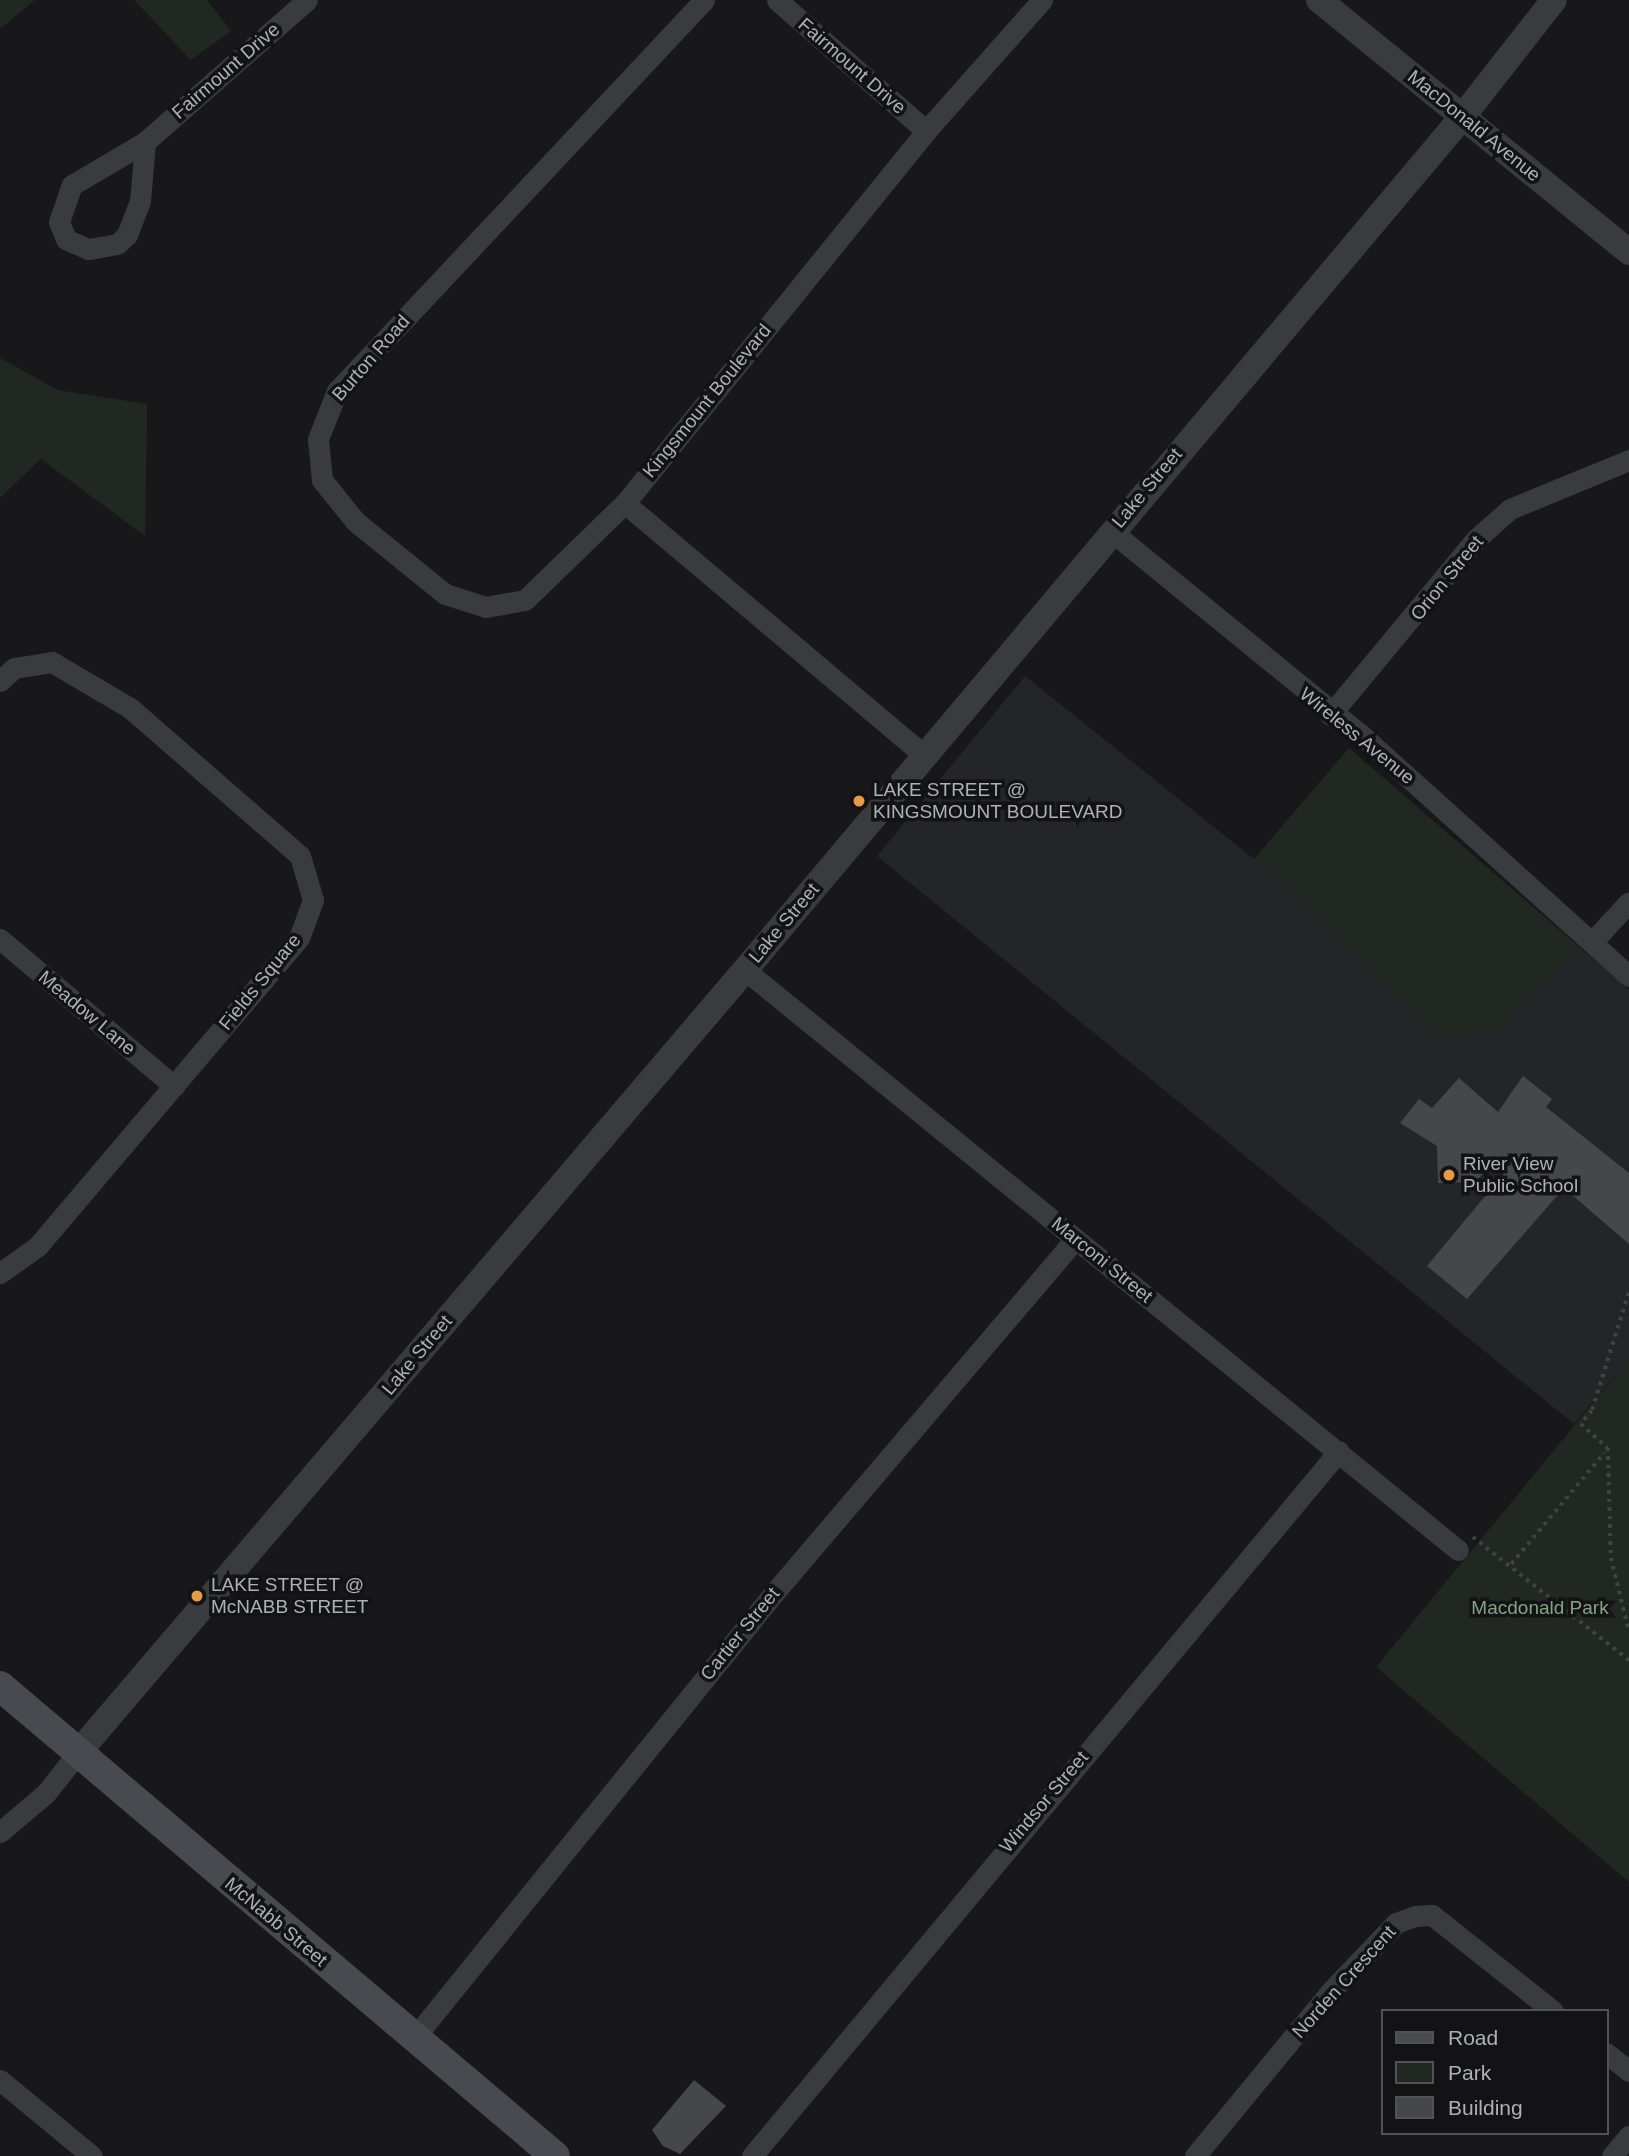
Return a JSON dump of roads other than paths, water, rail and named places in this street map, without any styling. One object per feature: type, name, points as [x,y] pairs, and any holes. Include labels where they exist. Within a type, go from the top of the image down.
[{"type":"main road","name":"McNabb Street","points":[[0,1686],[77,1754],[555,2156]]},
{"type":"street","name":"Fairmount Drive","points":[[145,142],[140,201],[127,234],[117,244],[88,249],[66,239],[61,212],[72,185],[145,142],[307,0]]},
{"type":"street","name":"Burton Road","points":[[625,503],[525,600],[486,607],[445,594],[355,521],[323,480],[318,439],[337,391],[704,0]]},
{"type":"street","name":"Fairmount Drive","points":[[777,0],[926,131]]},
{"type":"street","name":"Kingsmount Boulevard","points":[[625,503],[926,131],[1042,0]]},
{"type":"street","name":"MacDonald Avenue","points":[[1319,0],[1629,252]]},
{"type":"street","name":"Lake Street","points":[[0,1832],[46,1793],[745,970],[1111,531],[1464,116],[1554,0]]},
{"type":"street","name":"Orion Street","points":[[1330,715],[1475,539],[1502,517],[1629,460]]},
{"type":"street","points":[[625,503],[925,756]]},
{"type":"street","name":"Wireless Avenue","points":[[1111,531],[1330,715],[1359,733],[1629,976]]},
{"type":"street","name":"Fields Square","points":[[0,681],[14,668],[52,662],[130,708],[300,856],[313,900],[299,937],[174,1086],[38,1246],[0,1273]]},
{"type":"street","points":[[1592,942],[1629,902]]},
{"type":"street","name":"Meadow Lane","points":[[0,939],[174,1086]]},
{"type":"street","name":"Marconi Street","points":[[745,970],[1458,1550]]},
{"type":"street","name":"Cartier Street","points":[[414,2038],[774,1592],[1075,1239]]},
{"type":"street","name":"Windsor Street","points":[[752,2156],[1339,1451]]},
{"type":"street","name":"Norden Crescent","points":[[1195,2156],[1331,1991],[1396,1923],[1415,1916],[1432,1915],[1550,2009]]},
{"type":"street","points":[[1608,2055],[1629,2071]]},
{"type":"street","points":[[0,2080],[92,2156]]},
{"type":"street","points":[[1612,2156],[1629,2136]]},
{"type":"place","name":"LAKE STREET @ KINGSMOUNT BOULEVARD","points":[[859,801]]},
{"type":"place","name":"River View Public School","points":[[1449,1175]]},
{"type":"place","name":"LAKE STREET @ McNABB STREET","points":[[197,1596]]},
{"type":"park label","name":"Macdonald Park","points":[[1540,1608]]}]
